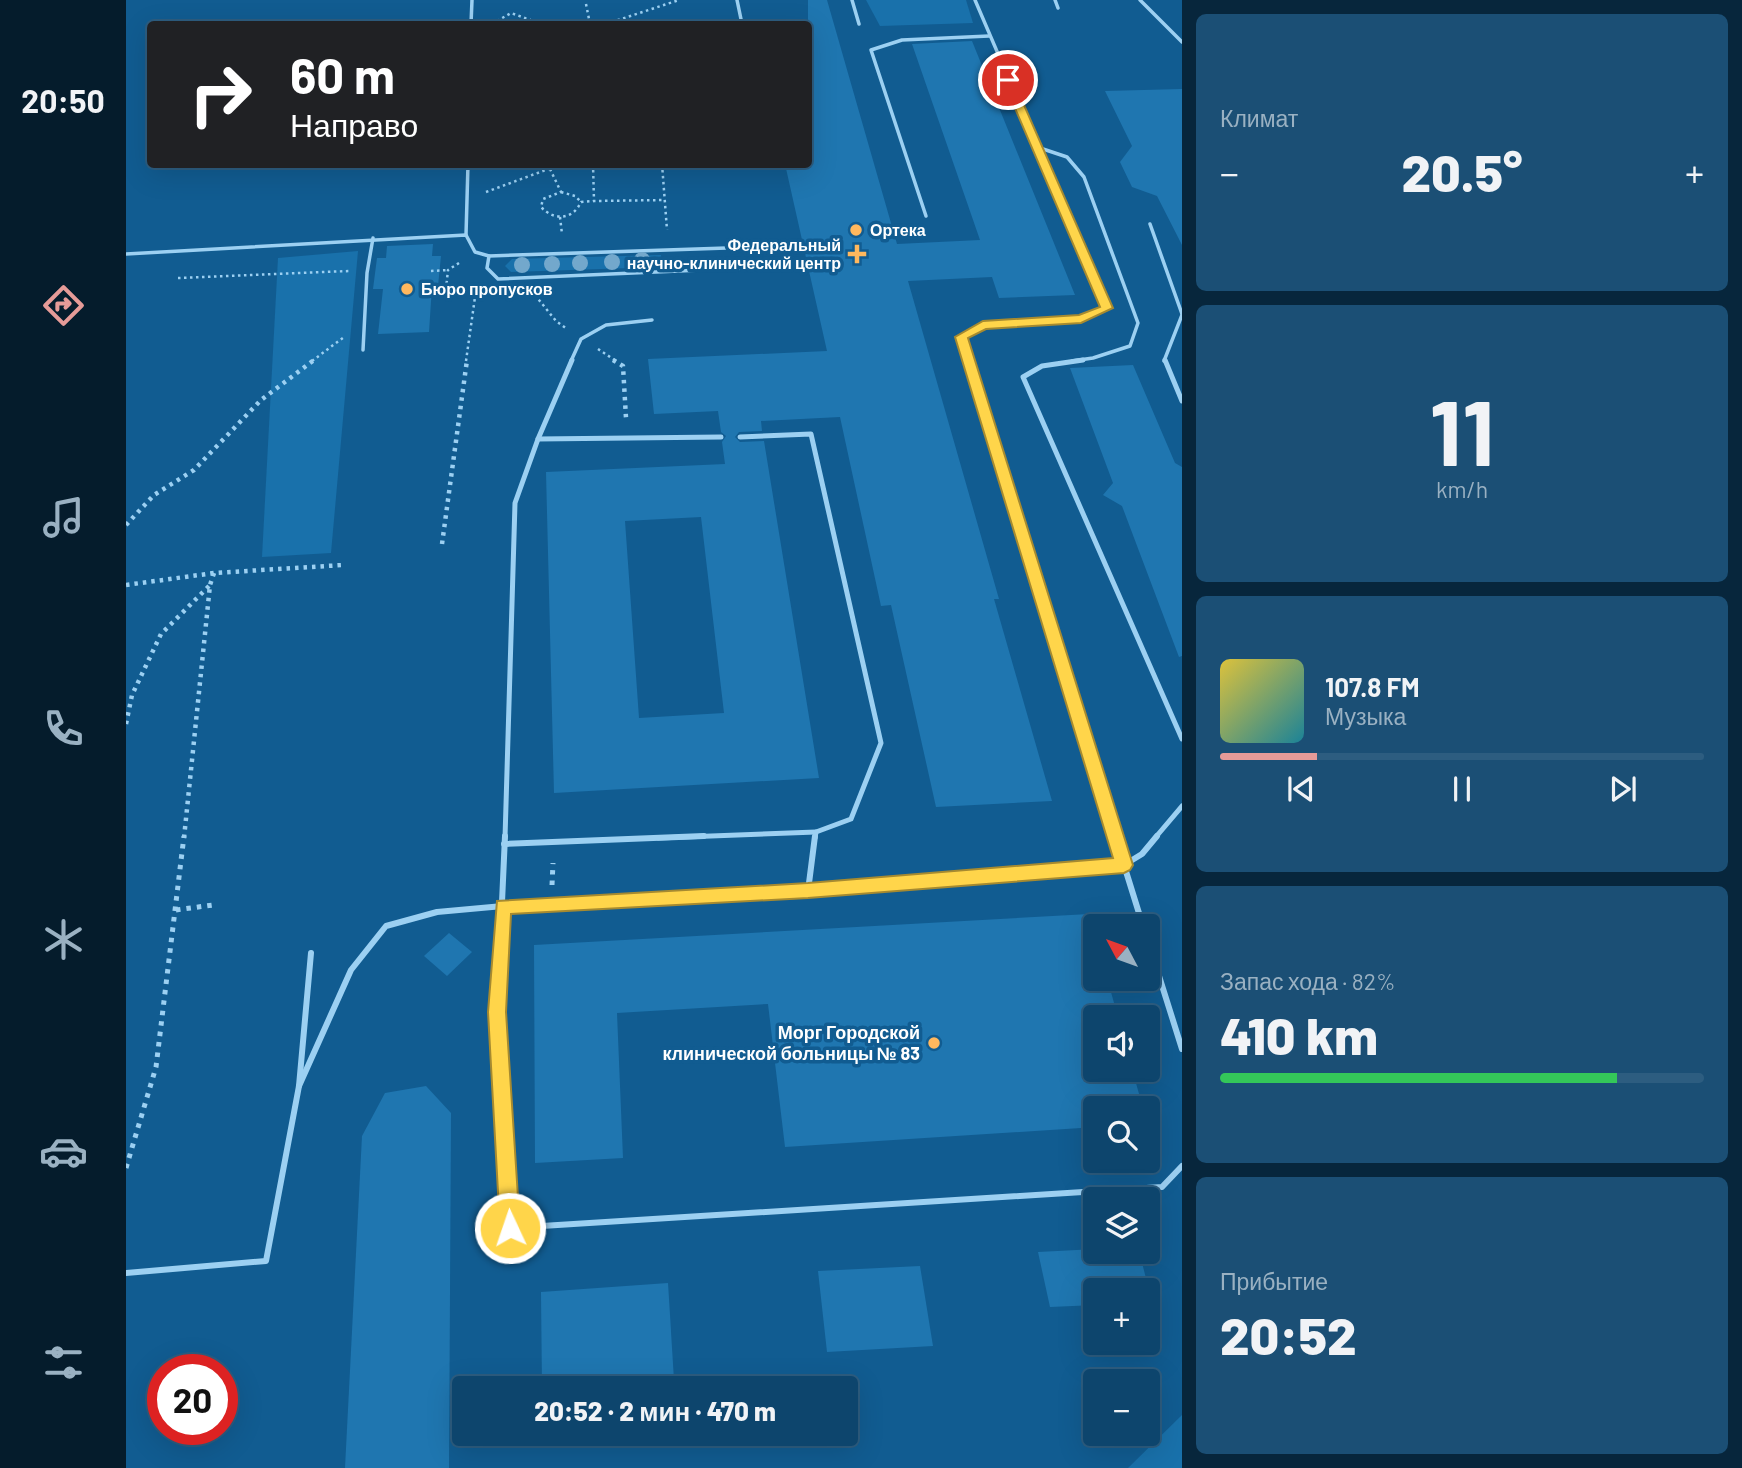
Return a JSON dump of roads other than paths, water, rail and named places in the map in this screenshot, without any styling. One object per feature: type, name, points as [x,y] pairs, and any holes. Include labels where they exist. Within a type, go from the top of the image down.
[{"type":"lane","points":[[471,21],[472,0]]},
{"type":"lane","points":[[737,0],[741,21]]},
{"type":"lane","points":[[852,0],[859,24]]},
{"type":"lane","points":[[975,0],[1107,308],[1081,319],[983,325],[961,337],[1139,914]]},
{"type":"lane","points":[[1055,0],[1058,8]]},
{"type":"lane","points":[[1140,0],[1182,43]]},
{"type":"lane","points":[[926,216],[872,50],[902,40],[989,36]]},
{"type":"lane","points":[[1037,147],[1067,158],[1084,177],[1138,323],[1130,346],[1093,358],[1042,366],[1023,377],[1182,738]]},
{"type":"lane","points":[[468,168],[466,235],[475,252],[489,256],[789,246],[793,266],[498,279],[487,268],[489,256]]},
{"type":"lane","points":[[1150,224],[1182,315],[1164,361],[1182,401]]},
{"type":"lane","points":[[126,254],[373,238],[466,235]]},
{"type":"lane","points":[[363,350],[367,273],[373,238]]},
{"type":"lane","points":[[652,320],[606,325],[582,339],[538,439],[515,503],[503,906],[497,1012],[510,1228],[1162,1187],[1182,1166]]},
{"type":"lane","points":[[505,844],[816,832],[851,819],[881,743],[811,434],[740,437]]},
{"type":"lane","points":[[538,439],[722,437]]},
{"type":"lane","points":[[299,1086],[351,971],[386,926],[437,912],[503,906],[808,891],[1124,865],[1142,854],[1182,806]]},
{"type":"lane","points":[[808,891],[816,832]]},
{"type":"lane","points":[[126,1273],[266,1261],[299,1086],[311,953]]},
{"type":"lane","points":[[1160,979],[1182,1049]]},
{"type":"place","name":"Ортека","points":[[856,230]]},
{"type":"place","name":"Федеральный научно-клинический центр","points":[[857,254]]},
{"type":"place","name":"Бюро пропусков","points":[[407,289]]},
{"type":"place","name":"Морг Городской клинической больницы № 83","points":[[934,1043]]}]
